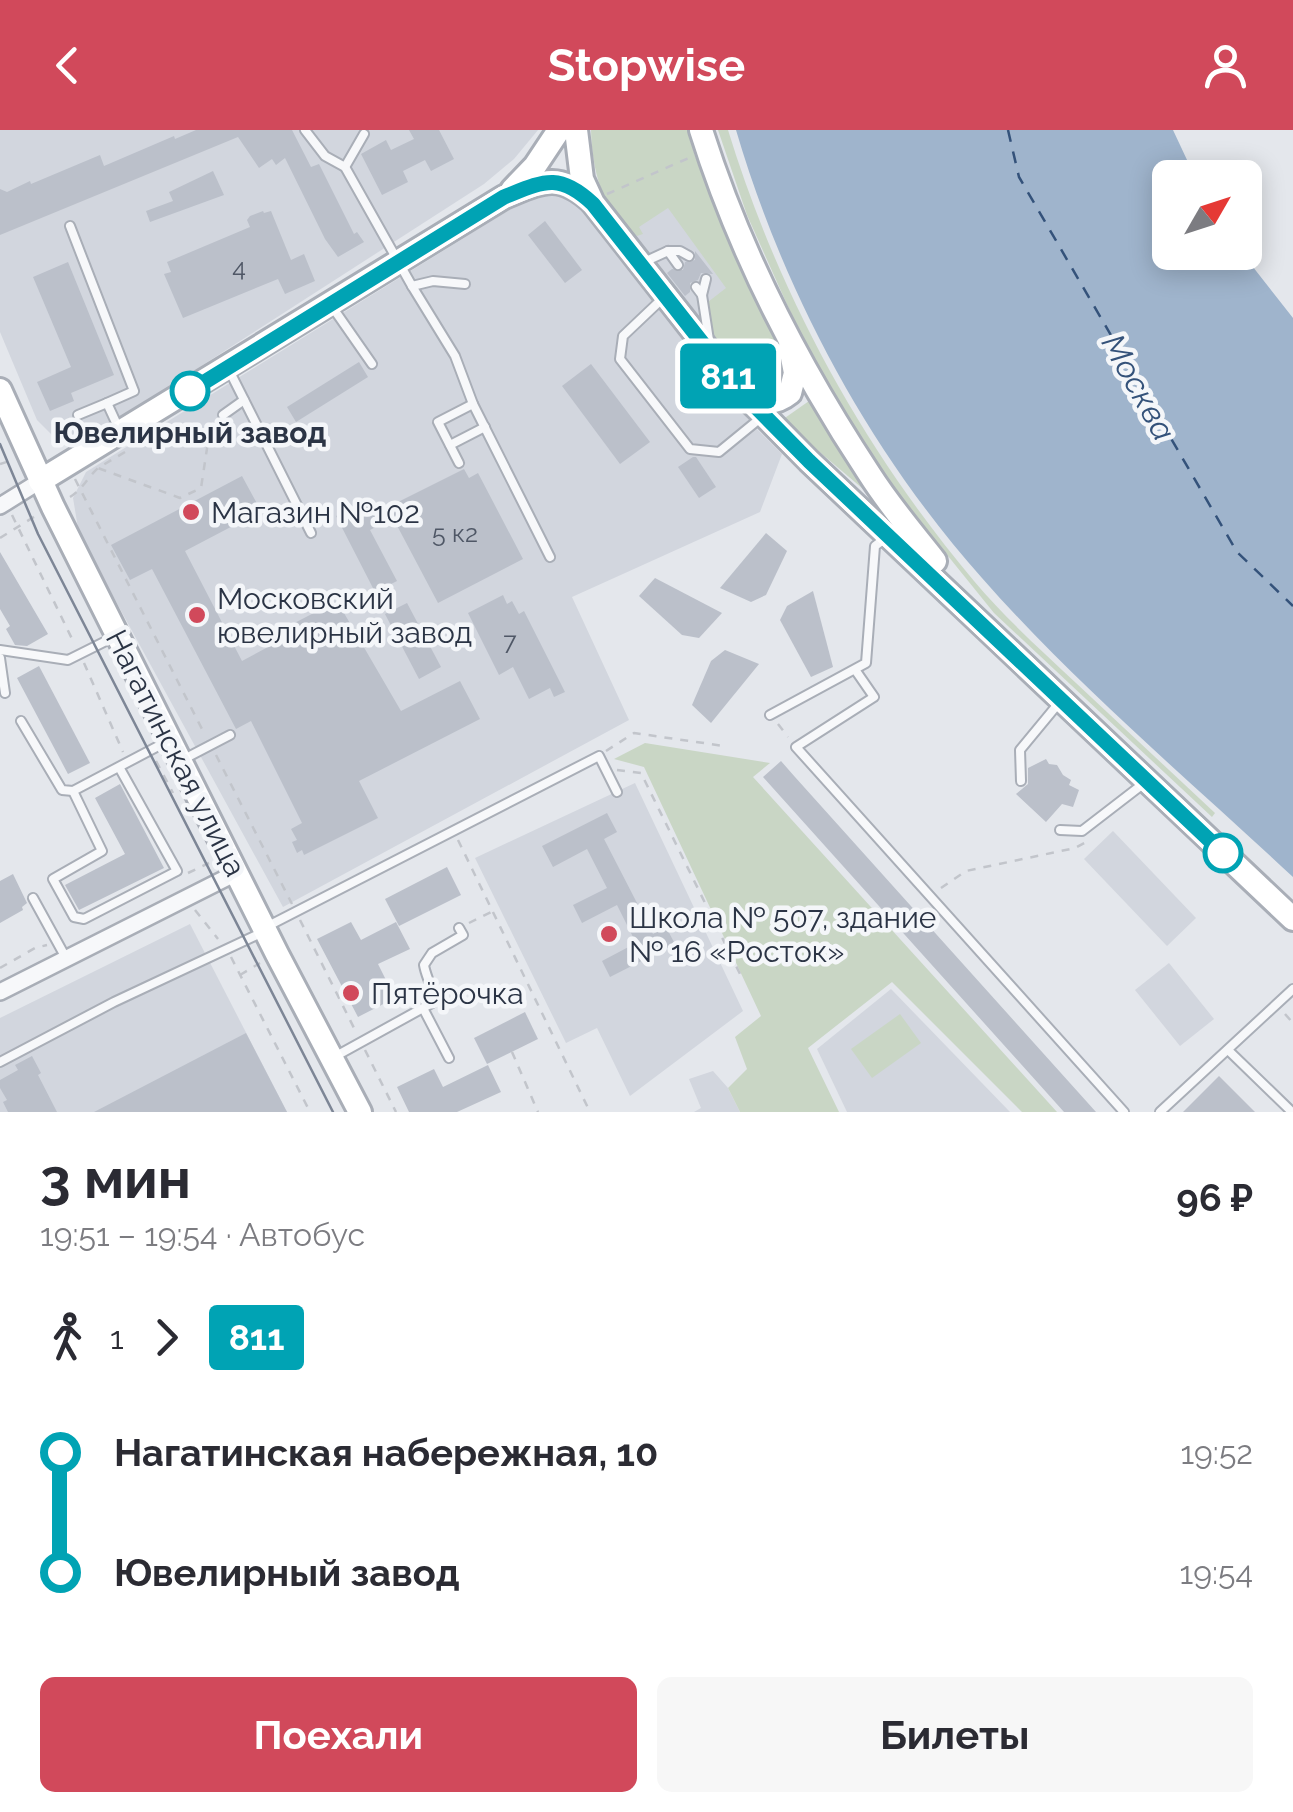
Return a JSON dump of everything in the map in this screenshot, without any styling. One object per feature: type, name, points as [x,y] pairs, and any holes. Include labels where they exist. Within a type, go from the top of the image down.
[{"type":"main road","points":[[504,197],[535,166],[559,130]]},
{"type":"main road","points":[[576,130],[582,179],[600,199],[640,264],[741,392],[1293,919]]},
{"type":"main road","points":[[701,130],[736,228],[783,326],[870,476],[982,624]]},
{"type":"main road","points":[[40,481],[504,197],[555,181],[600,199]]},
{"type":"main road","points":[[741,392],[766,402],[775,402],[790,393],[795,374],[783,326]]},
{"type":"main road","name":"Нагатинская улица","points":[[0,390],[167,751],[236,873],[360,1112]]},
{"type":"street","points":[[0,506],[40,481]]},
{"type":"street","points":[[0,992],[236,873]]},
{"type":"lane","points":[[305,130],[324,156],[345,167],[456,356],[473,404],[550,557]]},
{"type":"lane","points":[[345,167],[364,134]]},
{"type":"lane","points":[[70,226],[134,392],[78,415]]},
{"type":"lane","points":[[640,264],[668,252],[680,251],[689,256]]},
{"type":"lane","points":[[668,252],[678,264]]},
{"type":"lane","points":[[706,279],[699,291],[713,358]]},
{"type":"lane","points":[[412,286],[433,281],[464,284]]},
{"type":"lane","points":[[665,296],[623,336],[620,359],[690,448],[719,452],[764,415]]},
{"type":"lane","points":[[330,304],[372,364]]},
{"type":"lane","points":[[228,368],[310,533]]},
{"type":"lane","points":[[222,416],[244,400]]},
{"type":"lane","points":[[108,404],[121,433]]},
{"type":"lane","points":[[459,463],[438,422],[473,404]]},
{"type":"lane","points":[[450,445],[484,427]]},
{"type":"lane","points":[[770,714],[866,663],[874,546],[890,534]]},
{"type":"lane","points":[[0,650],[68,660],[117,636]]},
{"type":"lane","points":[[0,658],[5,693]]},
{"type":"lane","points":[[856,671],[874,697],[796,747],[1124,1112]]},
{"type":"lane","points":[[1021,782],[1020,750],[1061,701]]},
{"type":"lane","points":[[21,721],[62,790],[73,792],[119,767],[167,751],[210,745],[230,735]]},
{"type":"lane","points":[[0,1062],[598,756],[617,792]]},
{"type":"lane","points":[[73,792],[102,851],[53,879],[74,917],[84,919],[177,871],[119,767]]},
{"type":"lane","points":[[1060,830],[1082,832],[1146,781]]},
{"type":"lane","points":[[33,898],[66,958]]},
{"type":"lane","points":[[332,1058],[432,1003],[434,994],[424,964],[432,953],[463,936],[459,928]]},
{"type":"lane","points":[[1160,1112],[1293,989]]},
{"type":"lane","points":[[424,1010],[449,1058]]},
{"type":"lane","points":[[1228,1050],[1292,1112]]},
{"type":"path","points":[[600,199],[687,158]]},
{"type":"path","points":[[201,488],[211,422]]},
{"type":"path","points":[[98,468],[85,479],[81,491],[396,1112]]},
{"type":"path","points":[[770,714],[796,747]]},
{"type":"path","points":[[598,756],[634,733],[724,746]]},
{"type":"path","points":[[167,751],[172,793]]},
{"type":"path","points":[[605,769],[641,772],[744,980]]},
{"type":"path","points":[[453,830],[590,1112]]},
{"type":"path","points":[[929,896],[966,871],[1075,848],[1097,834]]},
{"type":"path","points":[[186,874],[208,863]]},
{"type":"path","points":[[459,928],[493,911]]},
{"type":"path","points":[[0,968],[35,948],[56,942]]},
{"type":"path","points":[[240,975],[260,963]]},
{"type":"path","points":[[1277,1005],[1293,1024]]},
{"type":"path","points":[[512,1052],[538,1112]]},
{"type":"shaded area","points":[[0,130],[538,130],[514,159],[484,184],[80,444],[52,435],[37,420],[0,332]]},
{"type":"shaded area","points":[[547,193],[569,198],[586,215],[750,422],[782,454],[760,512],[572,597],[629,720],[283,907],[79,534],[73,498],[86,472],[522,202]]},
{"type":"shaded area","points":[[664,199],[732,292],[696,320],[625,229]]},
{"type":"shaded area","name":"Школа № 507, здание № 16 «Росток»","points":[[635,783],[743,1011],[630,1096],[597,1028],[566,1043],[475,858]]},
{"type":"shaded area","points":[[1113,831],[1196,918],[1167,946],[1084,859]]},
{"type":"shaded area","points":[[190,924],[287,1112],[0,1112],[0,1018]]},
{"type":"shaded area","points":[[1169,963],[1214,1019],[1180,1046],[1135,990]]},
{"type":"shaded area","points":[[891,989],[1010,1112],[847,1112],[817,1049]]},
{"type":"shaded area","points":[[713,1071],[728,1088],[740,1112],[694,1112],[701,1108],[689,1079]]},
{"type":"green space","points":[[591,130],[688,130],[695,156],[786,357],[785,373],[777,387],[749,383],[727,361],[713,332],[708,302],[726,288],[668,208],[639,227],[643,234],[637,236],[615,216],[597,175]]},
{"type":"green space","points":[[718,130],[728,130],[772,252],[828,368],[934,531],[998,608],[1215,813],[1212,817],[994,613],[877,468],[811,358],[747,215]]},
{"type":"green space","points":[[809,401],[869,494],[782,420]]},
{"type":"green space","points":[[645,743],[770,763],[753,777],[1057,1112],[1022,1112],[892,982],[808,1048],[839,1112],[740,1112],[728,1088],[747,1069],[735,1037],[761,1016],[644,767],[614,759]]},
{"type":"green space","points":[[900,1014],[921,1043],[872,1078],[851,1049]]},
{"type":"water","name":"Москва","points":[[736,130],[1173,130],[1187,160],[1152,160],[1152,270],[1255,270],[1293,318],[1293,877],[1056,656],[941,529],[867,423],[835,368],[805,310],[756,191]]},
{"type":"building","points":[[196,130],[292,130],[311,167],[319,164],[354,234],[357,232],[364,242],[338,257],[285,158],[276,165],[272,159],[259,168],[238,137],[0,235],[0,189],[7,192],[30,181],[31,184],[100,155],[104,166]]},
{"type":"building","points":[[409,130],[439,130],[454,159],[431,171],[425,160],[403,171],[408,182],[382,195],[361,154],[386,140],[391,150],[414,139]]},
{"type":"building","points":[[213,171],[224,195],[150,222],[146,211],[173,201],[169,192]]},
{"type":"building","points":[[271,211],[291,260],[304,254],[315,281],[285,294],[278,279],[183,318],[164,274],[171,272],[167,262],[250,227],[250,216]]},
{"type":"building","points":[[545,221],[582,270],[565,283],[528,235]]},
{"type":"building","points":[[695,251],[713,274],[701,273],[698,280],[690,283],[690,292],[685,296],[667,273],[672,269],[683,270],[685,262],[695,260]]},
{"type":"building","points":[[68,262],[114,375],[71,393],[74,401],[50,411],[37,382],[71,367],[33,277]]},
{"type":"building","points":[[359,362],[368,377],[296,422],[287,407]]},
{"type":"building","points":[[591,364],[650,442],[620,464],[562,386]]},
{"type":"building","points":[[693,457],[716,487],[699,498],[678,467]]},
{"type":"building","points":[[464,469],[469,478],[478,473],[523,559],[438,603],[393,518],[370,530],[397,581],[375,592],[336,516],[365,501],[372,515]]},
{"type":"building","points":[[242,476],[261,511],[185,551],[242,661],[281,640],[277,632],[337,601],[401,711],[460,681],[480,719],[359,781],[378,818],[304,855],[302,850],[297,853],[292,842],[297,840],[291,829],[302,823],[251,721],[236,729],[152,569],[130,580],[111,545]]},
{"type":"building","points":[[766,533],[787,551],[766,595],[751,602],[720,588]]},
{"type":"building","points":[[0,552],[48,634],[27,646],[15,645],[0,609]]},
{"type":"building","points":[[655,578],[722,613],[699,638],[682,635],[639,596]]},
{"type":"building","points":[[813,591],[833,667],[811,677],[780,620],[787,606]]},
{"type":"building","points":[[503,595],[507,604],[512,601],[519,614],[524,611],[565,692],[554,697],[550,688],[529,699],[513,667],[499,675],[468,613]]},
{"type":"building","points":[[407,603],[441,667],[419,679],[385,614]]},
{"type":"building","points":[[725,650],[759,664],[711,723],[692,705],[711,661]]},
{"type":"building","points":[[39,666],[90,763],[68,774],[17,678]]},
{"type":"building","points":[[1046,759],[1071,780],[1069,785],[1079,790],[1073,807],[1062,804],[1046,822],[1016,794],[1028,784],[1028,768]]},
{"type":"building","points":[[781,761],[1096,1112],[1064,1112],[763,777]]},
{"type":"building","points":[[120,784],[164,868],[79,910],[65,885],[125,854],[95,798]]},
{"type":"building","points":[[607,813],[617,832],[604,839],[653,934],[666,927],[675,944],[610,977],[602,961],[636,943],[617,905],[582,923],[573,905],[607,888],[587,849],[553,867],[542,846]]},
{"type":"building","points":[[447,867],[461,895],[399,926],[385,899]]},
{"type":"building","points":[[13,874],[27,903],[23,910],[0,923],[0,881]]},
{"type":"building","points":[[351,922],[361,940],[396,922],[410,949],[378,964],[395,998],[358,1017],[317,939]]},
{"type":"building","points":[[525,1012],[538,1039],[487,1064],[474,1038]]},
{"type":"building","points":[[246,1033],[287,1112],[94,1112]]},
{"type":"building","points":[[32,1056],[57,1112],[8,1112],[3,1102],[7,1100],[0,1080]]},
{"type":"building","points":[[488,1065],[501,1092],[457,1112],[409,1112],[397,1087],[434,1069],[443,1087]]},
{"type":"building","points":[[1219,1076],[1255,1112],[1183,1112]]},
{"type":"ferry route","points":[[1008,130],[1019,177],[1237,552],[1293,606]]},
{"type":"tram line","points":[[0,444],[38,534],[333,1112]]},
{"type":"bus line","name":"811","points":[[190,391],[504,197],[543,182],[555,181],[576,188],[593,204],[741,392],[1223,853]]},
{"type":"place","name":"Ювелирный завод","points":[[190,391]]},
{"type":"place","name":"Магазин №102","points":[[191,512]]},
{"type":"place","name":"Московский ювелирный завод","points":[[197,615]]},
{"type":"place","name":"Школа № 507, здание № 16 «Росток»","points":[[609,934]]},
{"type":"place","name":"Пятёрочка","points":[[351,993]]}]
